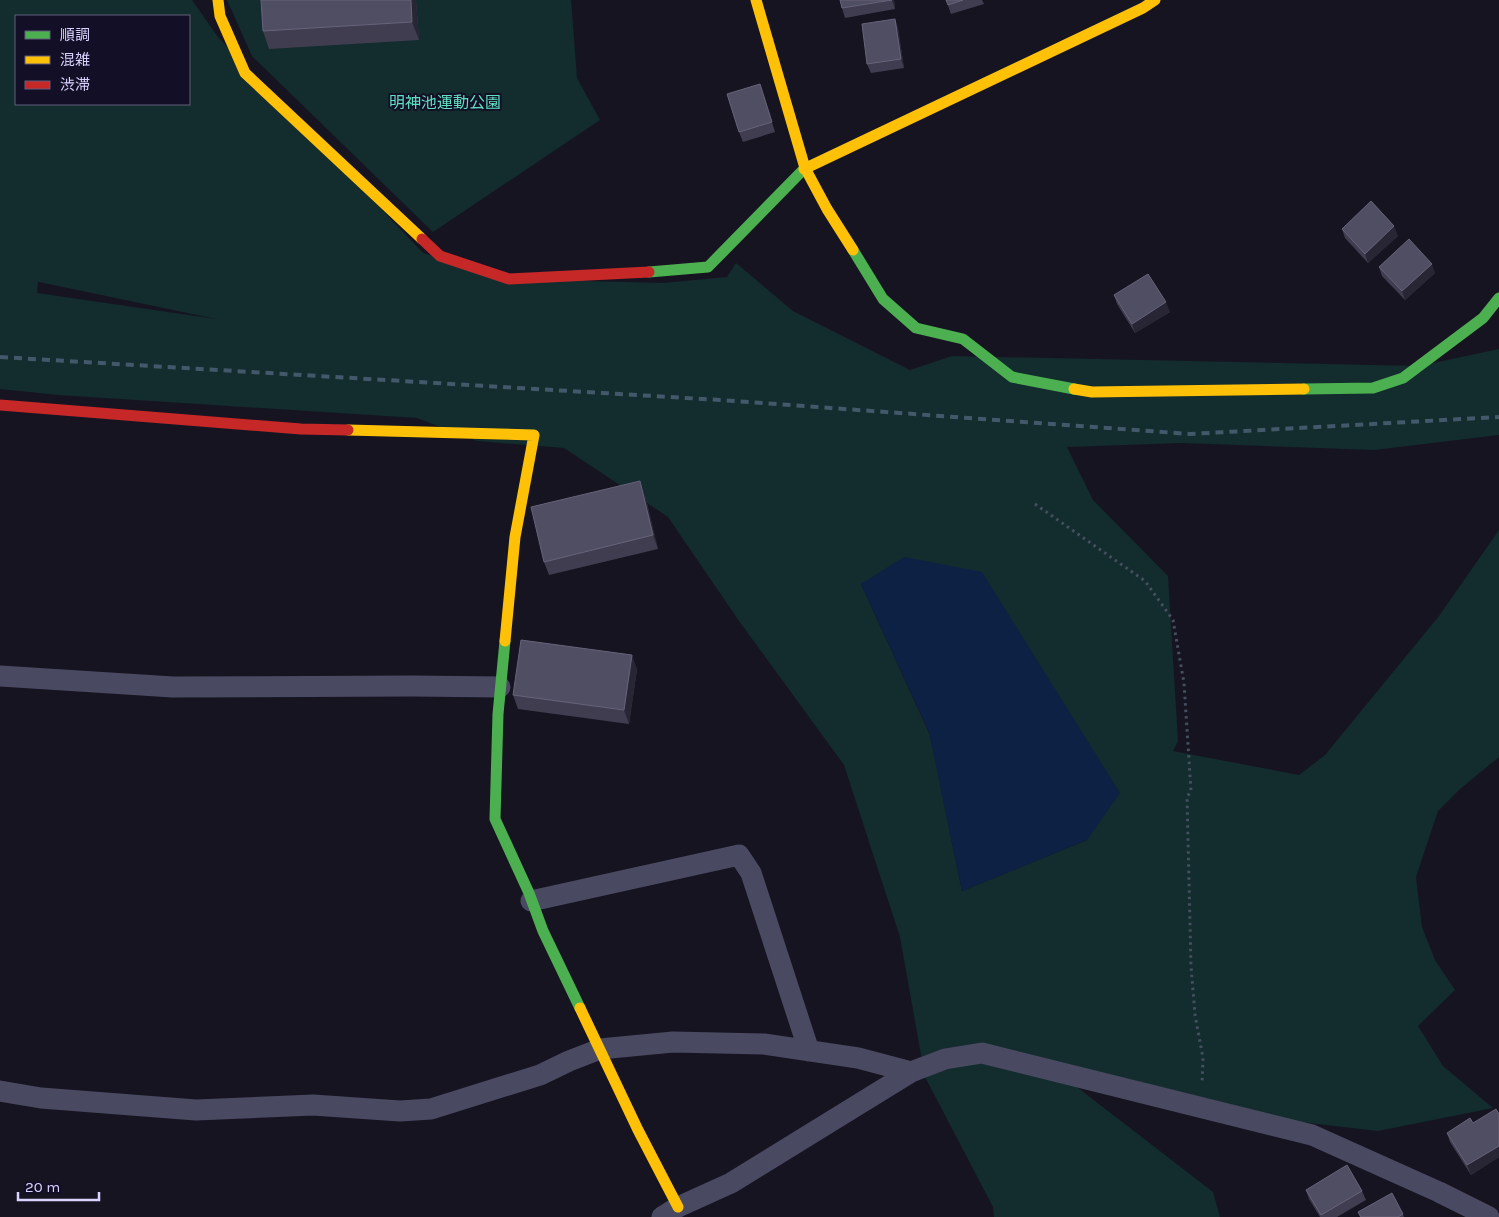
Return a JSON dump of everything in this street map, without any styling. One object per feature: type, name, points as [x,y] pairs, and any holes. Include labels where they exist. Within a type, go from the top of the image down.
[{"type":"street","points":[[218,0],[220,16],[246,73],[440,256],[509,279],[708,267],[806,168],[1143,8],[1155,0]]},
{"type":"street","points":[[756,0],[806,168],[826,209],[883,299],[916,328],[963,339],[1012,377],[1092,392],[1373,388],[1403,378],[1483,318],[1499,298]]},
{"type":"street","points":[[0,405],[301,430],[534,435],[515,537],[500,688],[495,819],[543,931],[638,1130],[670,1212],[731,1183],[911,1072],[945,1059],[982,1053],[1312,1135],[1439,1192],[1489,1217]]},
{"type":"street","points":[[0,676],[172,687],[413,686],[500,688]]},
{"type":"street","points":[[531,901],[739,855],[751,873],[809,1051]]},
{"type":"street","points":[[0,1091],[41,1098],[196,1110],[314,1105],[400,1111],[431,1109],[540,1075],[600,1049],[673,1042],[764,1044],[858,1058],[911,1072]]},
{"type":"path","points":[[1035,504],[1145,581],[1172,620],[1184,682],[1190,791],[1187,798],[1191,966],[1195,1015],[1203,1058],[1200,1106]]},
{"type":"green space","points":[[0,0],[192,0],[218,37],[423,253],[509,279],[663,283],[727,277],[736,263],[793,311],[910,370],[952,356],[1419,366],[1499,349],[1499,435],[1374,450],[1182,443],[1067,447],[1093,500],[1168,576],[1178,741],[1173,751],[1299,775],[1325,755],[1439,616],[1499,530],[1499,757],[1460,789],[1438,811],[1416,877],[1422,927],[1435,960],[1455,990],[1418,1026],[1443,1066],[1493,1108],[1378,1131],[1230,1114],[1073,1084],[1213,1192],[1220,1217],[994,1217],[993,1207],[925,1077],[900,937],[844,765],[739,621],[668,517],[564,448],[477,441],[417,418],[58,395],[0,389]],"holes":[[[39,282],[216,319],[37,293]],[[861,584],[1087,840],[962,891],[930,735]]]},
{"type":"green space","name":"明神池運動公園","points":[[227,0],[571,0],[577,78],[600,120],[433,232],[252,56]]},
{"type":"water","points":[[904,557],[982,572],[1120,793],[1087,840],[962,891],[929,732],[861,584]]},
{"type":"building","points":[[261,0],[411,0],[412,22],[263,31]]},
{"type":"building","points":[[840,0],[892,0],[842,8]]},
{"type":"building","points":[[946,0],[963,0],[948,5]]},
{"type":"building","points":[[895,19],[901,59],[867,64],[862,24]]},
{"type":"building","points":[[760,84],[772,122],[739,132],[727,94]]},
{"type":"building","points":[[1371,201],[1394,226],[1365,254],[1342,229]]},
{"type":"building","points":[[1409,239],[1432,264],[1402,291],[1379,267]]},
{"type":"building","points":[[1148,274],[1166,302],[1132,324],[1114,295]]},
{"type":"building","points":[[640,481],[653,535],[544,562],[531,507]]},
{"type":"building","points":[[521,640],[632,655],[624,710],[513,695]]},
{"type":"building","points":[[1496,1109],[1499,1114],[1499,1146],[1467,1165],[1447,1133],[1470,1118],[1473,1123]]},
{"type":"building","points":[[1347,1165],[1362,1191],[1321,1215],[1306,1190]]},
{"type":"building","points":[[1392,1193],[1403,1214],[1398,1217],[1361,1217],[1358,1212]]},
{"type":"railway","points":[[0,357],[720,400],[1190,434],[1499,417]]},
{"type":"traffic: fast","points":[[649,272],[708,267],[804,169]]},
{"type":"traffic: fast","points":[[853,250],[883,299],[916,328],[963,339],[1012,377],[1074,389]]},
{"type":"traffic: fast","points":[[1304,389],[1373,388],[1403,378],[1483,318],[1499,298]]},
{"type":"traffic: fast","points":[[505,641],[498,714],[495,819],[529,893],[543,931],[580,1008]]},
{"type":"traffic: slow","points":[[218,0],[220,16],[245,73],[422,239]]},
{"type":"traffic: slow","points":[[756,0],[805,168],[827,209],[853,250]]},
{"type":"traffic: slow","points":[[804,169],[1143,8],[1155,0]]},
{"type":"traffic: slow","points":[[1074,389],[1092,392],[1304,389]]},
{"type":"traffic: slow","points":[[348,430],[534,435],[515,537],[505,641]]},
{"type":"traffic: slow","points":[[580,1008],[638,1130],[678,1207]]},
{"type":"traffic: jam","points":[[422,239],[440,256],[509,279],[649,272]]},
{"type":"traffic: jam","points":[[0,405],[301,429],[348,430]]}]
